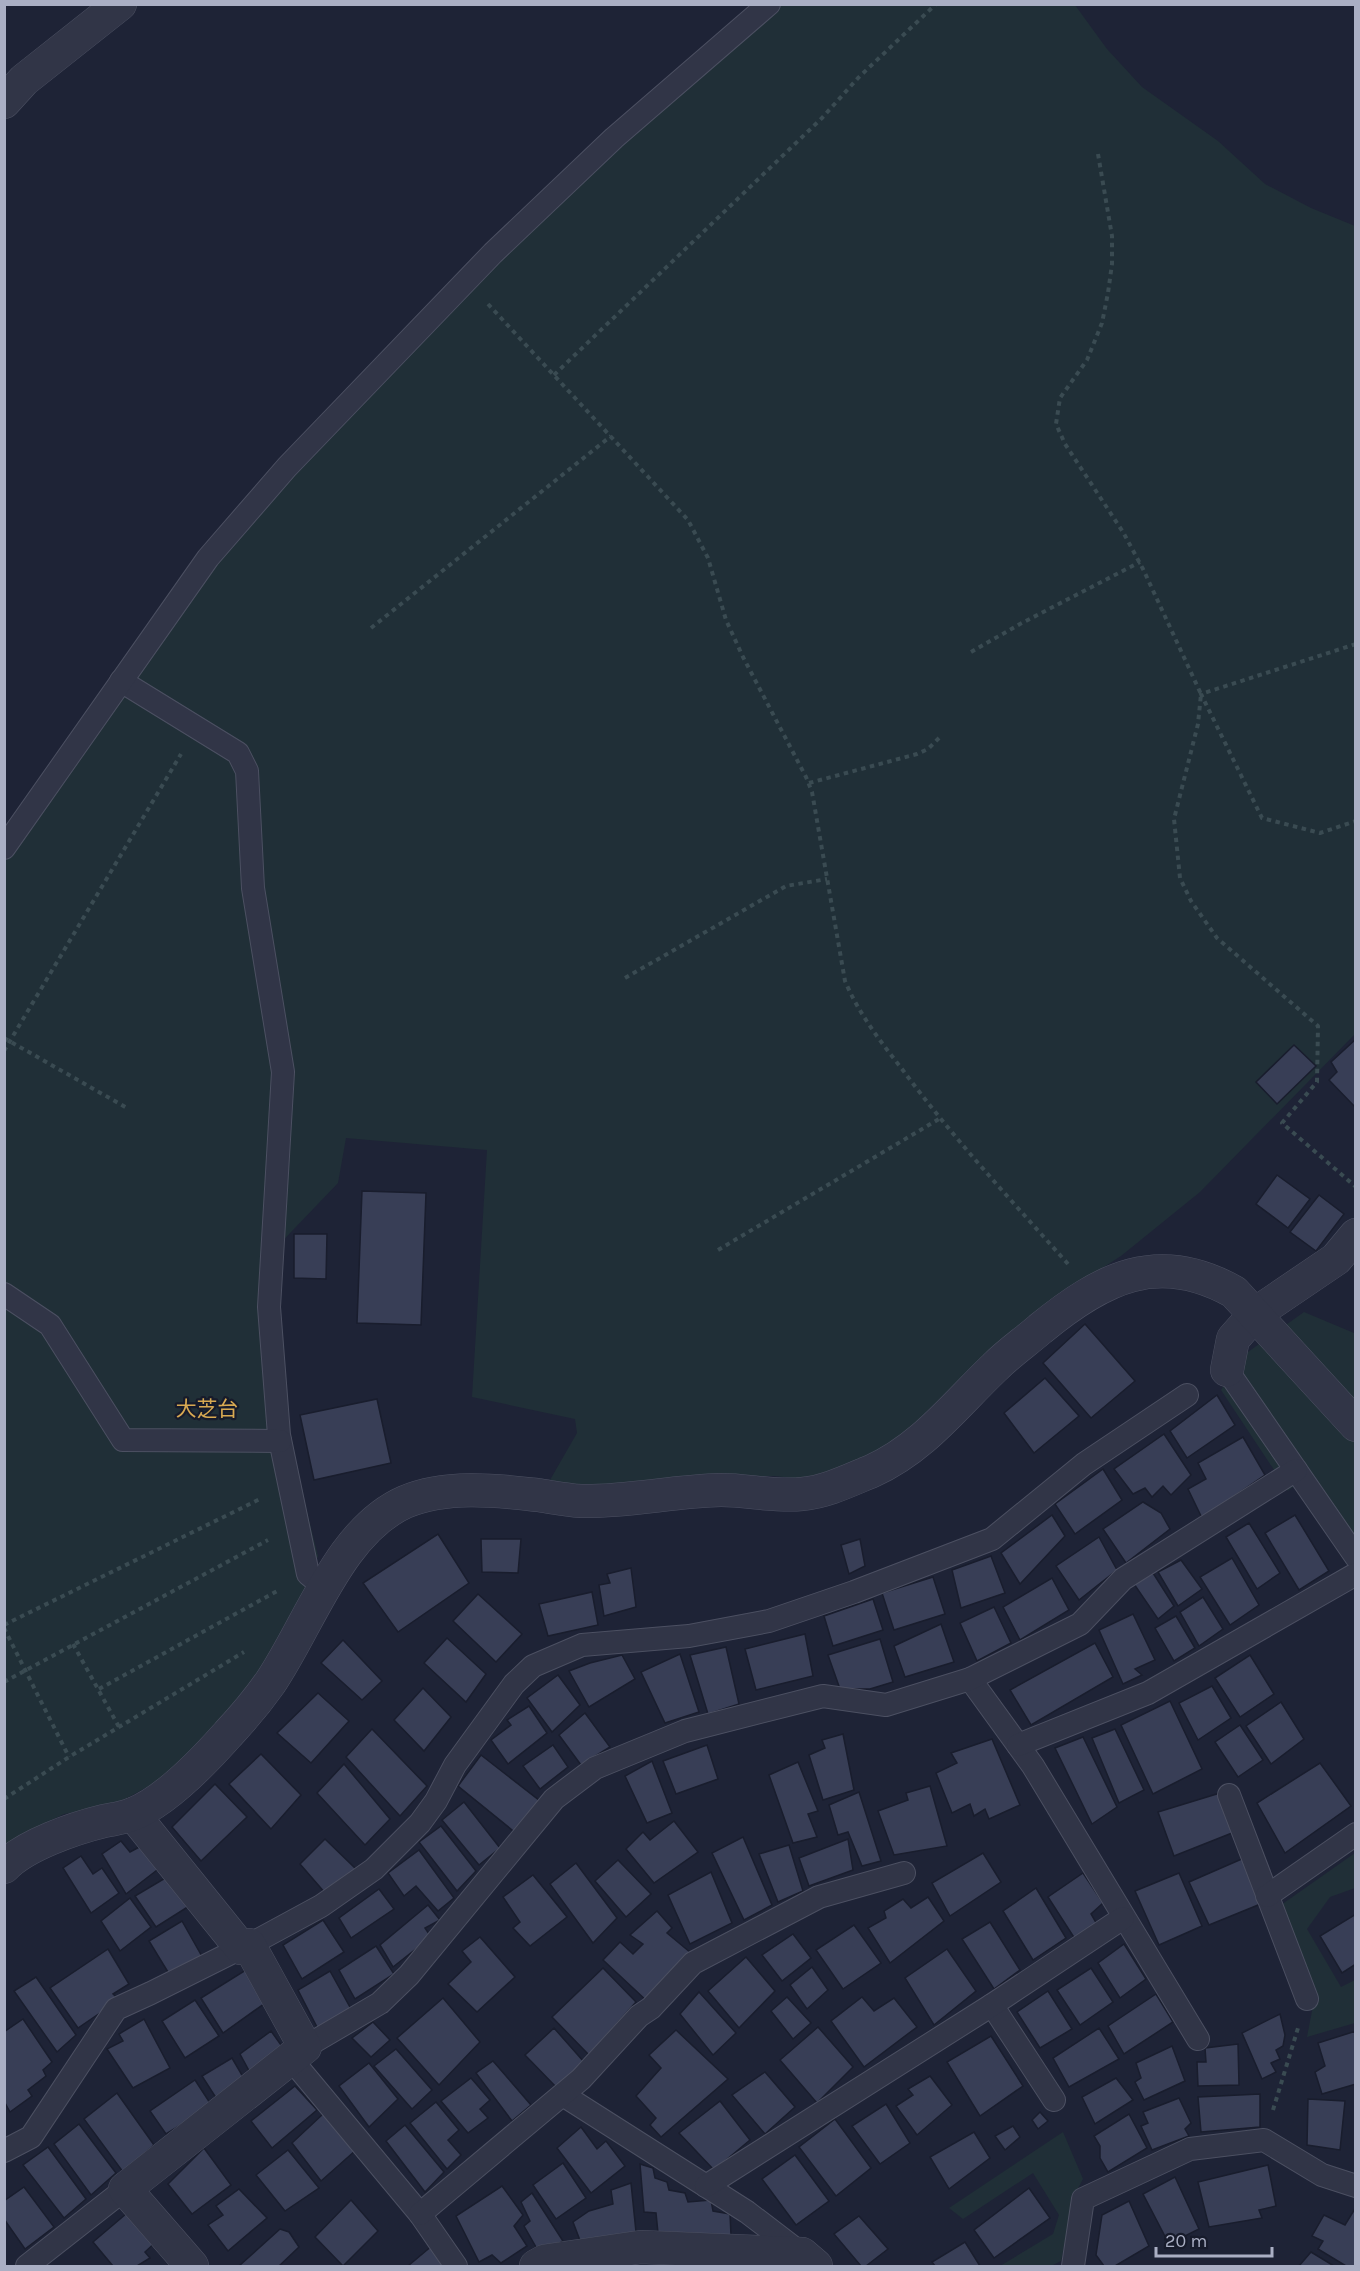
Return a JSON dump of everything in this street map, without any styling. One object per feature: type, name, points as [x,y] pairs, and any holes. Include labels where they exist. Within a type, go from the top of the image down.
[{"type":"street","points":[[4,102],[24,80],[120,4]]},
{"type":"street","points":[[1227,1370],[1233,1339],[1255,1314],[1336,1259],[1356,1235]]},
{"type":"street","points":[[4,1867],[11,1860],[56,1836],[134,1814],[172,1790],[229,1733],[270,1684],[316,1581],[334,1569],[378,1520],[405,1502],[445,1492],[509,1492],[580,1501],[723,1490],[760,1494],[803,1494],[840,1484],[880,1467],[919,1443],[996,1365],[1076,1301],[1092,1291],[1133,1274],[1160,1270],[1185,1272],[1211,1279],[1234,1292],[1356,1425]]},
{"type":"street","points":[[134,1814],[245,1947],[298,2053],[125,2189],[192,2266]]},
{"type":"street","points":[[537,2266],[545,2261],[641,2247],[809,2260]]},
{"type":"lane","points":[[4,848],[215,550],[287,467],[493,253],[614,138],[769,4]]},
{"type":"lane","points":[[121,681],[238,753],[247,771],[253,888],[283,1072],[269,1307],[280,1441],[298,1524],[316,1581]]},
{"type":"lane","points":[[4,1294],[50,1325],[123,1440],[280,1441]]},
{"type":"lane","points":[[1227,1370],[1356,1557]]},
{"type":"lane","points":[[4,2151],[31,2137],[116,2009],[245,1947],[321,1906],[381,1861],[436,1802],[455,1765],[514,1684],[533,1666],[582,1645],[688,1636],[770,1621],[854,1592],[992,1539],[1084,1464],[1187,1395]]},
{"type":"lane","points":[[456,2266],[420,2214],[298,2053],[380,2003],[409,1975],[554,1799],[595,1768],[685,1731],[823,1696],[886,1705],[970,1679],[1080,1624],[1123,1579],[1296,1470]]},
{"type":"lane","points":[[1018,1745],[1148,1693],[1356,1574]]},
{"type":"lane","points":[[970,1679],[1033,1766],[1198,2040]]},
{"type":"lane","points":[[1229,1795],[1306,1999]]},
{"type":"lane","points":[[1267,1896],[1356,1834]]},
{"type":"lane","points":[[420,2214],[581,2079],[639,2016],[651,2008],[693,1963],[819,1897],[904,1873]]},
{"type":"lane","points":[[706,2186],[992,2006],[1123,1918]]},
{"type":"lane","points":[[992,2006],[1054,2100]]},
{"type":"lane","points":[[563,2095],[747,2212],[809,2260]]},
{"type":"lane","points":[[1073,2266],[1083,2199],[1190,2149],[1264,2140],[1322,2175],[1356,2186]]},
{"type":"lane","points":[[27,2266],[125,2189]]},
{"type":"path","points":[[554,375],[822,118],[858,78],[936,4]]},
{"type":"path","points":[[1098,154],[1112,236],[1110,283],[1102,323],[1087,360],[1060,398],[1056,424],[1065,444],[1112,514],[1140,562],[1262,818],[1320,833],[1356,821]]},
{"type":"path","points":[[467,280],[688,520],[708,558],[726,620],[743,657],[809,783],[845,981],[853,1001],[939,1119],[1092,1291]]},
{"type":"path","points":[[371,628],[611,436]]},
{"type":"path","points":[[971,652],[1140,562]]},
{"type":"path","points":[[1201,694],[1356,644]]},
{"type":"path","points":[[1201,694],[1198,724],[1174,819],[1180,878],[1191,902],[1216,938],[1318,1026],[1317,1082],[1282,1123],[1356,1187]]},
{"type":"path","points":[[4,1051],[198,728]]},
{"type":"path","points":[[809,783],[917,754],[928,749],[939,738]]},
{"type":"path","points":[[625,978],[786,886],[827,879]]},
{"type":"path","points":[[4,1038],[127,1108]]},
{"type":"path","points":[[718,1250],[939,1119]]},
{"type":"path","points":[[69,1757],[4,1626],[290,1484]]},
{"type":"path","points":[[4,1682],[298,1524]]},
{"type":"path","points":[[99,1689],[316,1581]]},
{"type":"path","points":[[73,1644],[119,1727]]},
{"type":"path","points":[[4,1799],[69,1757],[245,1652]]},
{"type":"path","points":[[1264,2140],[1306,1999]]},
{"type":"shaded area","points":[[782,5],[1075,5],[1107,49],[1142,87],[1218,141],[1265,184],[1311,208],[1355,226],[1355,1034],[1200,1192],[1121,1256],[1065,1292],[965,1374],[917,1421],[875,1456],[813,1480],[774,1476],[700,1478],[590,1489],[550,1480],[577,1433],[575,1419],[472,1397],[487,1150],[346,1138],[338,1183],[270,1254],[290,1444],[318,1556],[298,1611],[257,1682],[164,1778],[114,1805],[64,1814],[15,1838],[5,1848],[5,862],[205,573],[365,392],[613,149]]},
{"type":"shaded area","points":[[1304,1312],[1354,1333],[1356,1336],[1355,1536],[1309,1474],[1288,1491],[1221,1390],[1241,1357]]},
{"type":"shaded area","points":[[1355,1853],[1355,1888],[1330,1897],[1307,1929],[1341,1987],[1355,1980],[1355,2023],[1307,2037],[1316,1990],[1281,1905]]},
{"type":"shaded area","points":[[1063,2132],[1083,2179],[1074,2196],[1061,2261],[1051,2266],[1000,2266],[1053,2234],[1059,2215],[1033,2173],[963,2219],[949,2208]]},
{"type":"building","points":[[1356,1039],[1356,1108],[1329,1080],[1337,1072],[1331,1062]]},
{"type":"building","points":[[1294,1045],[1316,1066],[1277,1104],[1256,1082]]},
{"type":"building","points":[[1277,1175],[1310,1199],[1288,1228],[1256,1204]]},
{"type":"building","points":[[362,1191],[426,1193],[421,1325],[357,1323]]},
{"type":"building","points":[[1319,1195],[1344,1214],[1316,1251],[1290,1232]]},
{"type":"building","points":[[294,1234],[327,1234],[326,1279],[294,1278]]},
{"type":"building","points":[[1085,1324],[1135,1381],[1091,1418],[1043,1363]]},
{"type":"building","points":[[1045,1378],[1079,1416],[1034,1453],[1004,1413]]},
{"type":"building","points":[[1217,1395],[1235,1425],[1187,1458],[1170,1431]]},
{"type":"building","points":[[377,1399],[391,1463],[314,1480],[300,1415]]},
{"type":"building","points":[[1164,1434],[1191,1475],[1171,1495],[1163,1486],[1152,1497],[1145,1488],[1133,1494],[1114,1469]]},
{"type":"building","points":[[1243,1437],[1265,1475],[1202,1518],[1188,1489],[1206,1479],[1198,1463]]},
{"type":"building","points":[[1103,1469],[1122,1500],[1075,1534],[1055,1504]]},
{"type":"building","points":[[1143,1502],[1161,1513],[1170,1529],[1126,1563],[1103,1529]]},
{"type":"building","points":[[1052,1515],[1065,1536],[1020,1584],[1001,1553]]},
{"type":"building","points":[[1295,1515],[1329,1571],[1299,1590],[1265,1533]]},
{"type":"building","points":[[1249,1523],[1280,1573],[1257,1589],[1226,1537]]},
{"type":"building","points":[[438,1534],[469,1583],[398,1632],[363,1583]]},
{"type":"building","points":[[1099,1537],[1117,1570],[1079,1600],[1056,1566]]},
{"type":"building","points":[[481,1539],[521,1539],[518,1573],[482,1572]]},
{"type":"building","points":[[860,1539],[865,1566],[849,1574],[841,1545]]},
{"type":"building","points":[[991,1556],[1005,1593],[961,1608],[952,1570]]},
{"type":"building","points":[[1232,1558],[1259,1605],[1230,1625],[1200,1577]]},
{"type":"building","points":[[1181,1560],[1202,1589],[1178,1606],[1158,1572]]},
{"type":"building","points":[[631,1568],[636,1607],[604,1616],[599,1585],[610,1583],[607,1574]]},
{"type":"building","points":[[1153,1573],[1174,1606],[1158,1619],[1134,1584]]},
{"type":"building","points":[[933,1577],[945,1614],[894,1630],[882,1593]]},
{"type":"building","points":[[1052,1578],[1069,1610],[1020,1640],[1003,1607]]},
{"type":"building","points":[[592,1592],[598,1625],[548,1636],[539,1604]]},
{"type":"building","points":[[478,1594],[522,1634],[496,1662],[453,1621]]},
{"type":"building","points":[[1203,1597],[1223,1629],[1199,1646],[1180,1612]]},
{"type":"building","points":[[873,1599],[883,1630],[833,1646],[824,1616]]},
{"type":"building","points":[[994,1607],[1011,1643],[977,1661],[960,1623]]},
{"type":"building","points":[[1133,1614],[1155,1660],[1135,1669],[1142,1675],[1123,1684],[1099,1630]]},
{"type":"building","points":[[1176,1616],[1195,1648],[1174,1661],[1155,1628]]},
{"type":"building","points":[[941,1624],[954,1662],[905,1677],[894,1646]]},
{"type":"building","points":[[805,1634],[813,1676],[756,1690],[745,1649]]},
{"type":"building","points":[[447,1638],[486,1674],[466,1702],[424,1663]]},
{"type":"building","points":[[880,1639],[893,1682],[870,1689],[840,1689],[828,1655]]},
{"type":"building","points":[[343,1640],[382,1681],[362,1700],[321,1663]]},
{"type":"building","points":[[1095,1643],[1113,1677],[1031,1725],[1010,1690]]},
{"type":"building","points":[[726,1647],[739,1704],[708,1714],[690,1655]]},
{"type":"building","points":[[680,1654],[699,1712],[665,1723],[641,1672]]},
{"type":"building","points":[[622,1655],[635,1679],[589,1707],[569,1671]]},
{"type":"building","points":[[1250,1655],[1274,1694],[1240,1717],[1215,1678]]},
{"type":"building","points":[[558,1675],[580,1705],[552,1732],[527,1698]]},
{"type":"building","points":[[1212,1686],[1231,1718],[1198,1740],[1179,1703]]},
{"type":"building","points":[[423,1688],[451,1717],[424,1751],[394,1720]]},
{"type":"building","points":[[318,1693],[349,1721],[311,1763],[277,1733]]},
{"type":"building","points":[[1170,1701],[1202,1769],[1153,1794],[1121,1725]]},
{"type":"building","points":[[1281,1702],[1304,1739],[1271,1764],[1246,1726]]},
{"type":"building","points":[[529,1706],[547,1733],[508,1764],[491,1740],[511,1725],[507,1720]]},
{"type":"building","points":[[585,1713],[610,1747],[581,1765],[559,1735]]},
{"type":"building","points":[[1240,1725],[1263,1760],[1238,1777],[1215,1742]]},
{"type":"building","points":[[372,1729],[427,1786],[400,1816],[346,1757]]},
{"type":"building","points":[[1115,1729],[1144,1790],[1119,1803],[1092,1738]]},
{"type":"building","points":[[843,1734],[854,1790],[823,1800],[809,1755],[825,1748],[822,1740]]},
{"type":"building","points":[[1083,1737],[1117,1807],[1092,1824],[1055,1748]]},
{"type":"building","points":[[992,1739],[1020,1805],[989,1819],[985,1809],[974,1816],[970,1804],[952,1813],[936,1773],[957,1763],[951,1753]]},
{"type":"building","points":[[553,1745],[568,1767],[540,1789],[523,1766]]},
{"type":"building","points":[[707,1745],[718,1779],[676,1794],[663,1761]]},
{"type":"building","points":[[261,1754],[301,1795],[271,1829],[229,1784]]},
{"type":"building","points":[[481,1755],[540,1801],[517,1834],[458,1786]]},
{"type":"building","points":[[652,1761],[672,1813],[647,1823],[625,1776]]},
{"type":"building","points":[[798,1762],[818,1811],[808,1814],[817,1837],[793,1843],[769,1775]]},
{"type":"building","points":[[1320,1763],[1351,1806],[1285,1853],[1257,1803]]},
{"type":"building","points":[[344,1764],[390,1819],[365,1845],[317,1793]]},
{"type":"building","points":[[215,1784],[247,1817],[201,1861],[172,1827]]},
{"type":"building","points":[[930,1786],[947,1846],[894,1855],[878,1811],[908,1800],[906,1793]]},
{"type":"building","points":[[859,1792],[881,1861],[862,1866],[848,1832],[838,1835],[829,1805]]},
{"type":"building","points":[[1220,1793],[1232,1833],[1174,1856],[1158,1812]]},
{"type":"building","points":[[464,1802],[500,1848],[479,1865],[442,1820]]},
{"type":"building","points":[[674,1821],[698,1852],[654,1883],[626,1849],[643,1832],[650,1840]]},
{"type":"building","points":[[441,1826],[476,1871],[457,1891],[419,1842]]},
{"type":"building","points":[[743,1837],[772,1905],[744,1920],[712,1853]]},
{"type":"building","points":[[325,1839],[358,1871],[326,1894],[300,1864]]},
{"type":"building","points":[[848,1839],[853,1870],[809,1886],[799,1858]]},
{"type":"building","points":[[121,1841],[130,1852],[143,1845],[161,1867],[126,1894],[102,1854]]},
{"type":"building","points":[[789,1845],[803,1891],[778,1902],[759,1854]]},
{"type":"building","points":[[419,1850],[454,1898],[438,1911],[416,1886],[404,1896],[388,1873]]},
{"type":"building","points":[[983,1853],[1001,1882],[950,1916],[932,1883]]},
{"type":"building","points":[[81,1856],[93,1874],[102,1868],[119,1893],[91,1913],[63,1868]]},
{"type":"building","points":[[1244,1858],[1263,1903],[1209,1925],[1189,1882]]},
{"type":"building","points":[[618,1860],[651,1894],[626,1917],[595,1881]]},
{"type":"building","points":[[576,1863],[617,1918],[593,1943],[550,1884]]},
{"type":"building","points":[[711,1872],[732,1923],[690,1944],[668,1895]]},
{"type":"building","points":[[1083,1873],[1103,1903],[1091,1914],[1098,1926],[1075,1939],[1048,1897]]},
{"type":"building","points":[[1179,1873],[1202,1926],[1159,1945],[1135,1891]]},
{"type":"building","points":[[172,1874],[194,1903],[156,1927],[135,1896]]},
{"type":"building","points":[[533,1875],[567,1917],[530,1946],[513,1928],[520,1922],[503,1897]]},
{"type":"building","points":[[1036,1888],[1066,1938],[1033,1960],[1003,1911]]},
{"type":"building","points":[[379,1889],[394,1909],[351,1938],[339,1918]]},
{"type":"building","points":[[928,1897],[944,1921],[890,1963],[868,1928],[886,1918],[884,1911],[903,1899],[911,1908]]},
{"type":"building","points":[[130,1898],[151,1927],[120,1951],[101,1921]]},
{"type":"building","points":[[428,1905],[440,1920],[425,1928],[431,1937],[393,1967],[380,1945]]},
{"type":"building","points":[[657,1911],[672,1928],[667,1933],[691,1953],[648,2002],[603,1960],[620,1942],[633,1954],[643,1944],[630,1935]]},
{"type":"building","points":[[1356,1914],[1356,1964],[1342,1973],[1320,1936]]},
{"type":"building","points":[[323,1920],[344,1952],[302,1979],[283,1945]]},
{"type":"building","points":[[182,1921],[204,1960],[171,1977],[149,1941]]},
{"type":"building","points":[[990,1922],[1020,1970],[994,1989],[962,1939]]},
{"type":"building","points":[[854,1925],[881,1963],[843,1989],[816,1950]]},
{"type":"building","points":[[793,1934],[811,1958],[782,1981],[762,1955]]},
{"type":"building","points":[[480,1937],[515,1977],[477,2012],[448,1984],[471,1962],[462,1951]]},
{"type":"building","points":[[1124,1944],[1146,1979],[1120,1998],[1098,1963]]},
{"type":"building","points":[[376,1946],[394,1974],[355,1999],[339,1970]]},
{"type":"building","points":[[108,1949],[129,1984],[113,1994],[119,2000],[78,2028],[50,1988]]},
{"type":"building","points":[[947,1949],[976,1991],[934,2025],[905,1978]]},
{"type":"building","points":[[746,1957],[775,1991],[739,2028],[708,1991]]},
{"type":"building","points":[[812,1967],[828,1990],[807,2009],[790,1985]]},
{"type":"building","points":[[249,1968],[268,2001],[223,2033],[201,1998]]},
{"type":"building","points":[[603,1968],[636,2002],[589,2055],[552,2017]]},
{"type":"building","points":[[1091,1968],[1113,2002],[1080,2025],[1057,1990]]},
{"type":"building","points":[[330,1971],[351,2009],[318,2029],[298,1990]]},
{"type":"building","points":[[36,1977],[76,2035],[57,2052],[14,1991]]},
{"type":"building","points":[[1048,1991],[1072,2029],[1040,2048],[1017,2012]]},
{"type":"building","points":[[699,1992],[736,2033],[713,2055],[680,2014]]},
{"type":"building","points":[[1156,1994],[1173,2022],[1124,2054],[1108,2026]]},
{"type":"building","points":[[787,1997],[811,2023],[793,2039],[771,2011]]},
{"type":"building","points":[[862,1997],[874,2011],[894,1998],[917,2027],[864,2067],[831,2021]]},
{"type":"building","points":[[443,1998],[480,2042],[439,2085],[397,2038]]},
{"type":"building","points":[[195,2000],[219,2036],[185,2058],[162,2021]]},
{"type":"building","points":[[1280,2014],[1285,2035],[1283,2046],[1276,2050],[1280,2059],[1271,2063],[1276,2072],[1262,2079],[1242,2033]]},
{"type":"building","points":[[23,2019],[52,2062],[43,2070],[46,2076],[28,2090],[32,2096],[10,2112],[4,2101],[4,2032]]},
{"type":"building","points":[[144,2019],[170,2068],[133,2088],[107,2049],[123,2041],[119,2034]]},
{"type":"building","points":[[373,2022],[390,2040],[371,2057],[352,2038]]},
{"type":"building","points":[[818,2027],[853,2067],[817,2103],[780,2060]]},
{"type":"building","points":[[554,2028],[584,2062],[558,2089],[525,2055]]},
{"type":"building","points":[[1099,2028],[1119,2059],[1069,2087],[1053,2058]]},
{"type":"building","points":[[676,2030],[728,2079],[661,2137],[650,2125],[656,2118],[636,2096],[661,2068],[649,2055]]},
{"type":"building","points":[[271,2031],[286,2052],[253,2078],[240,2054]]},
{"type":"building","points":[[1356,2031],[1356,2084],[1322,2094],[1315,2072],[1325,2066],[1318,2043]]},
{"type":"building","points":[[991,2036],[1023,2086],[980,2116],[947,2062]]},
{"type":"building","points":[[1238,2044],[1239,2085],[1198,2086],[1197,2062],[1206,2062],[1205,2048]]},
{"type":"building","points":[[1172,2046],[1185,2081],[1144,2100],[1135,2082],[1141,2078],[1136,2063]]},
{"type":"building","points":[[396,2049],[432,2090],[412,2109],[374,2066]]},
{"type":"building","points":[[232,2058],[246,2082],[220,2104],[202,2076]]},
{"type":"building","points":[[493,2061],[531,2105],[512,2121],[476,2073]]},
{"type":"building","points":[[369,2063],[398,2099],[369,2127],[339,2086]]},
{"type":"building","points":[[765,2072],[795,2107],[765,2134],[732,2095]]},
{"type":"building","points":[[930,2076],[952,2105],[917,2135],[896,2106],[913,2095],[908,2089]]},
{"type":"building","points":[[471,2078],[490,2100],[480,2109],[488,2118],[468,2133],[441,2101]]},
{"type":"building","points":[[1116,2078],[1133,2100],[1095,2124],[1082,2097]]},
{"type":"building","points":[[195,2080],[212,2106],[166,2134],[150,2111]]},
{"type":"building","points":[[295,2086],[317,2110],[272,2148],[251,2121]]},
{"type":"building","points":[[117,2093],[154,2145],[123,2172],[84,2119]]},
{"type":"building","points":[[1260,2094],[1260,2127],[1201,2132],[1198,2097]]},
{"type":"building","points":[[1179,2098],[1191,2123],[1185,2129],[1189,2136],[1152,2150],[1141,2126],[1148,2123],[1143,2112]]},
{"type":"building","points":[[1308,2099],[1345,2101],[1340,2150],[1307,2145]]},
{"type":"building","points":[[720,2101],[750,2140],[714,2170],[679,2133]]},
{"type":"building","points":[[436,2102],[459,2130],[448,2140],[461,2155],[447,2169],[410,2123]]},
{"type":"building","points":[[886,2104],[910,2143],[880,2164],[852,2126]]},
{"type":"building","points":[[1040,2112],[1048,2121],[1038,2129],[1032,2120]]},
{"type":"building","points":[[323,2114],[356,2150],[321,2181],[292,2143]]},
{"type":"building","points":[[1129,2114],[1147,2148],[1108,2172],[1100,2158],[1100,2146],[1094,2136]]},
{"type":"building","points":[[835,2119],[871,2168],[836,2196],[799,2147]]},
{"type":"building","points":[[79,2124],[116,2173],[91,2195],[54,2144]]},
{"type":"building","points":[[405,2125],[444,2172],[425,2192],[386,2141]]},
{"type":"building","points":[[1013,2126],[1020,2137],[1005,2150],[995,2136]]},
{"type":"building","points":[[581,2127],[597,2149],[606,2141],[625,2166],[591,2193],[557,2148]]},
{"type":"building","points":[[974,2132],[990,2158],[949,2189],[930,2157]]},
{"type":"building","points":[[48,2147],[86,2199],[64,2218],[23,2165]]},
{"type":"building","points":[[204,2148],[231,2185],[192,2214],[168,2184]]},
{"type":"building","points":[[288,2150],[319,2188],[285,2211],[256,2175]]},
{"type":"building","points":[[795,2155],[829,2201],[796,2225],[762,2179]]},
{"type":"building","points":[[563,2163],[586,2198],[556,2219],[533,2185]]},
{"type":"building","points":[[640,2164],[653,2168],[655,2178],[667,2182],[669,2190],[685,2193],[688,2202],[711,2200],[713,2211],[730,2214],[731,2235],[658,2233],[656,2213],[644,2212]]},
{"type":"building","points":[[1268,2165],[1276,2206],[1259,2210],[1262,2218],[1209,2227],[1198,2182]]},
{"type":"building","points":[[1175,2177],[1199,2229],[1169,2244],[1143,2194]]},
{"type":"building","points":[[631,2183],[636,2232],[581,2243],[573,2222],[589,2211],[613,2204],[611,2190]]},
{"type":"building","points":[[502,2186],[523,2215],[514,2226],[527,2246],[501,2263],[492,2255],[479,2262],[456,2216]]},
{"type":"building","points":[[24,2187],[54,2227],[25,2249],[4,2219],[4,2201]]},
{"type":"building","points":[[1029,2188],[1050,2218],[994,2258],[974,2230]]},
{"type":"building","points":[[239,2189],[267,2218],[228,2251],[208,2225],[223,2215],[216,2206]]},
{"type":"building","points":[[532,2193],[563,2241],[540,2254],[524,2226],[530,2221],[521,2202]]},
{"type":"building","points":[[351,2200],[378,2231],[343,2266],[315,2237]]},
{"type":"building","points":[[1129,2201],[1149,2246],[1115,2266],[1104,2266],[1096,2255],[1102,2215]]},
{"type":"building","points":[[1356,2207],[1356,2266],[1346,2266],[1318,2249],[1323,2241],[1312,2236],[1324,2215],[1345,2225]]},
{"type":"building","points":[[133,2208],[159,2239],[145,2252],[150,2258],[137,2266],[113,2266],[93,2242]]},
{"type":"building","points":[[859,2216],[888,2249],[866,2266],[861,2266],[834,2234]]},
{"type":"building","points":[[280,2229],[289,2232],[299,2247],[279,2266],[239,2266]]},
{"type":"building","points":[[965,2242],[980,2266],[935,2266],[932,2262]]},
{"type":"building","points":[[433,2245],[448,2266],[408,2266]]},
{"type":"building","points":[[1311,2252],[1334,2266],[1299,2266]]},
{"type":"district","name":"大芝台","points":[[207,1409]]}]
